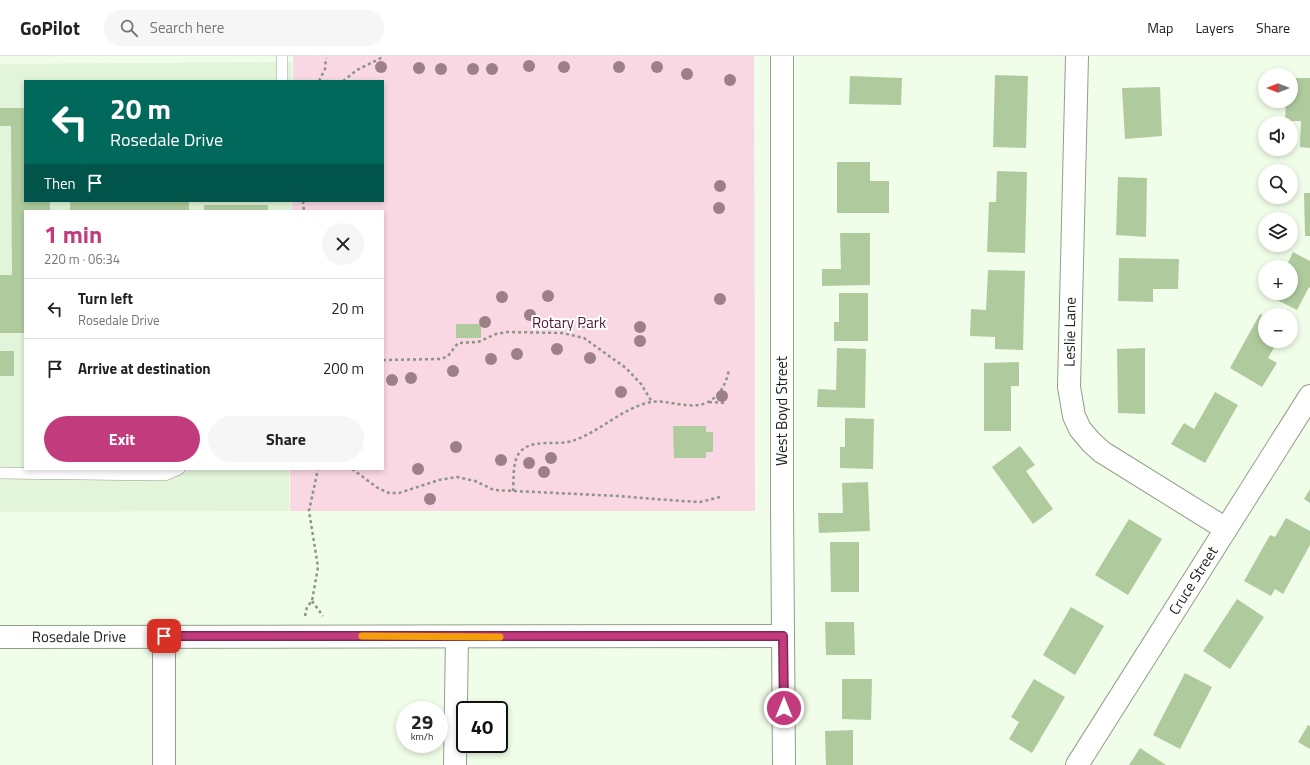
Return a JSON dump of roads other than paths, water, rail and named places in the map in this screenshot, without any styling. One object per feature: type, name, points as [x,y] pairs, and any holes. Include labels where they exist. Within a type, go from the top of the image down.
[{"type":"street","name":"West Boyd Street","points":[[782,56],[784,765]]},
{"type":"street","name":"Leslie Lane","points":[[1077,56],[1069,380],[1071,405],[1074,416],[1080,429],[1102,452],[1226,529]]},
{"type":"street","name":"Cruce Street","points":[[1077,765],[1310,396]]},
{"type":"street","points":[[164,636],[164,765]]},
{"type":"street","points":[[455,765],[457,636]]},
{"type":"street","name":"Rosedale Drive","points":[[0,637],[783,636]]},
{"type":"lane","points":[[282,56],[282,80]]},
{"type":"lane","points":[[0,473],[165,475],[178,470]]},
{"type":"park label","name":"Rotary Park","points":[[569,323]]}]
